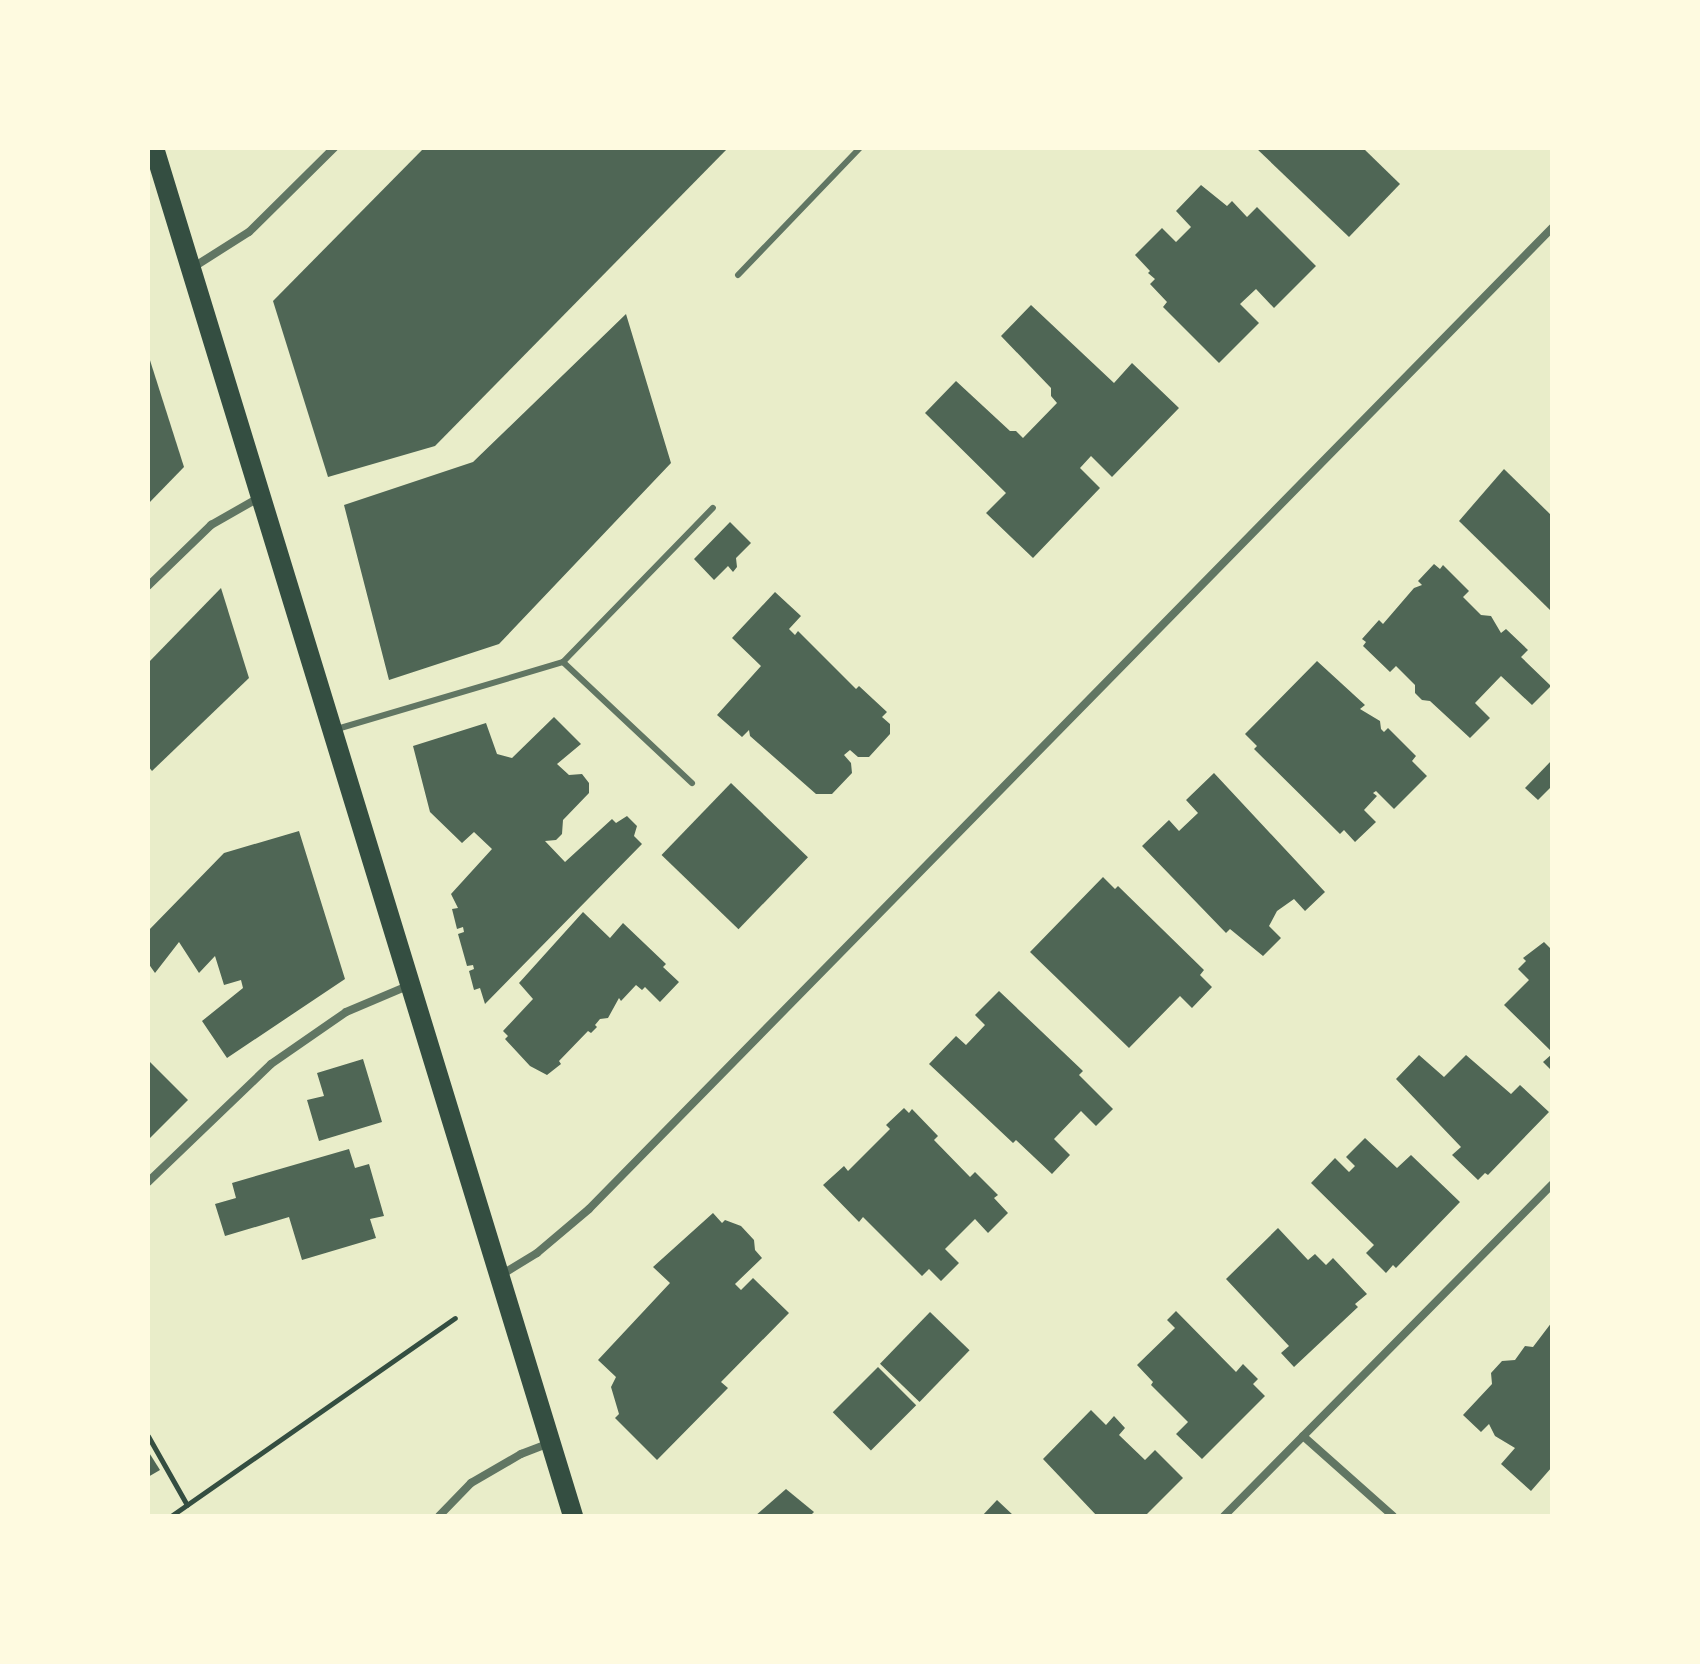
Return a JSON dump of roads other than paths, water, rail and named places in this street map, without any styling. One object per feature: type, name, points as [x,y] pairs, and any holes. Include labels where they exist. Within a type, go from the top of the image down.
[{"type":"main road","points":[[154,148],[573,1516]]},
{"type":"street","points":[[191,269],[249,232],[334,148]]},
{"type":"street","points":[[500,1275],[537,1253],[589,1209],[1552,228]]},
{"type":"street","points":[[148,586],[211,525],[261,496]]},
{"type":"street","points":[[148,1182],[271,1064],[346,1012],[411,985]]},
{"type":"street","points":[[1224,1516],[1552,1185]]},
{"type":"street","points":[[1303,1436],[1393,1516]]},
{"type":"street","points":[[439,1516],[471,1483],[521,1454],[551,1443]]},
{"type":"lane","points":[[738,275],[860,148]]},
{"type":"lane","points":[[333,730],[563,662],[713,508]]},
{"type":"lane","points":[[563,662],[692,783]]}]
